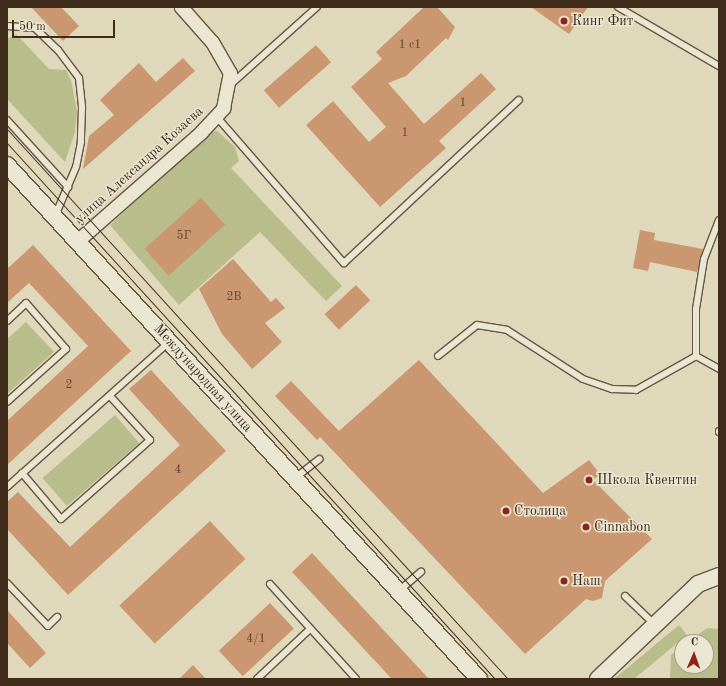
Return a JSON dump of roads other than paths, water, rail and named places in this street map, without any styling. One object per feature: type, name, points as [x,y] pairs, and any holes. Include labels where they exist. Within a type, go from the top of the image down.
[{"type":"street","name":"улица Александра Козаева","points":[[76,242],[223,108],[230,74],[212,42],[181,7]]},
{"type":"street","name":"Международная улица","points":[[10,173],[170,341],[293,479],[479,679]]},
{"type":"street","points":[[598,679],[698,584],[719,576]]},
{"type":"lane","points":[[228,86],[317,7]]},
{"type":"lane","points":[[618,7],[719,66]]},
{"type":"lane","points":[[7,26],[35,28],[58,50],[79,78],[82,108],[81,142],[68,187],[54,218]]},
{"type":"lane","points":[[216,116],[344,263],[519,100]]},
{"type":"lane","points":[[7,120],[68,187]]},
{"type":"lane","points":[[696,356],[696,309],[704,259],[719,220]]},
{"type":"lane","points":[[7,321],[26,303],[66,349],[7,402]]},
{"type":"lane","points":[[438,356],[477,325],[507,330],[583,379],[612,389],[636,390],[696,356]]},
{"type":"lane","points":[[7,487],[170,341]]},
{"type":"lane","points":[[696,356],[719,369]]},
{"type":"lane","points":[[22,473],[61,519],[150,440],[110,396]]},
{"type":"lane","points":[[293,479],[319,459]]},
{"type":"lane","points":[[397,592],[421,572]]},
{"type":"lane","points":[[7,583],[48,626],[57,617]]},
{"type":"lane","points":[[270,584],[356,679]]},
{"type":"lane","points":[[625,596],[655,625]]},
{"type":"lane","points":[[257,679],[310,629]]},
{"type":"tram line","points":[[7,129],[508,679]]},
{"type":"tram line","points":[[7,143],[495,679]]},
{"type":"place","name":"Кинг Фит","points":[[564,21]]},
{"type":"place","name":"Школа Квентин","points":[[589,480]]},
{"type":"place","name":"Столица","points":[[506,511]]},
{"type":"place","name":"Cinnabon","points":[[586,527]]},
{"type":"place","name":"Наш","points":[[564,581]]}]
